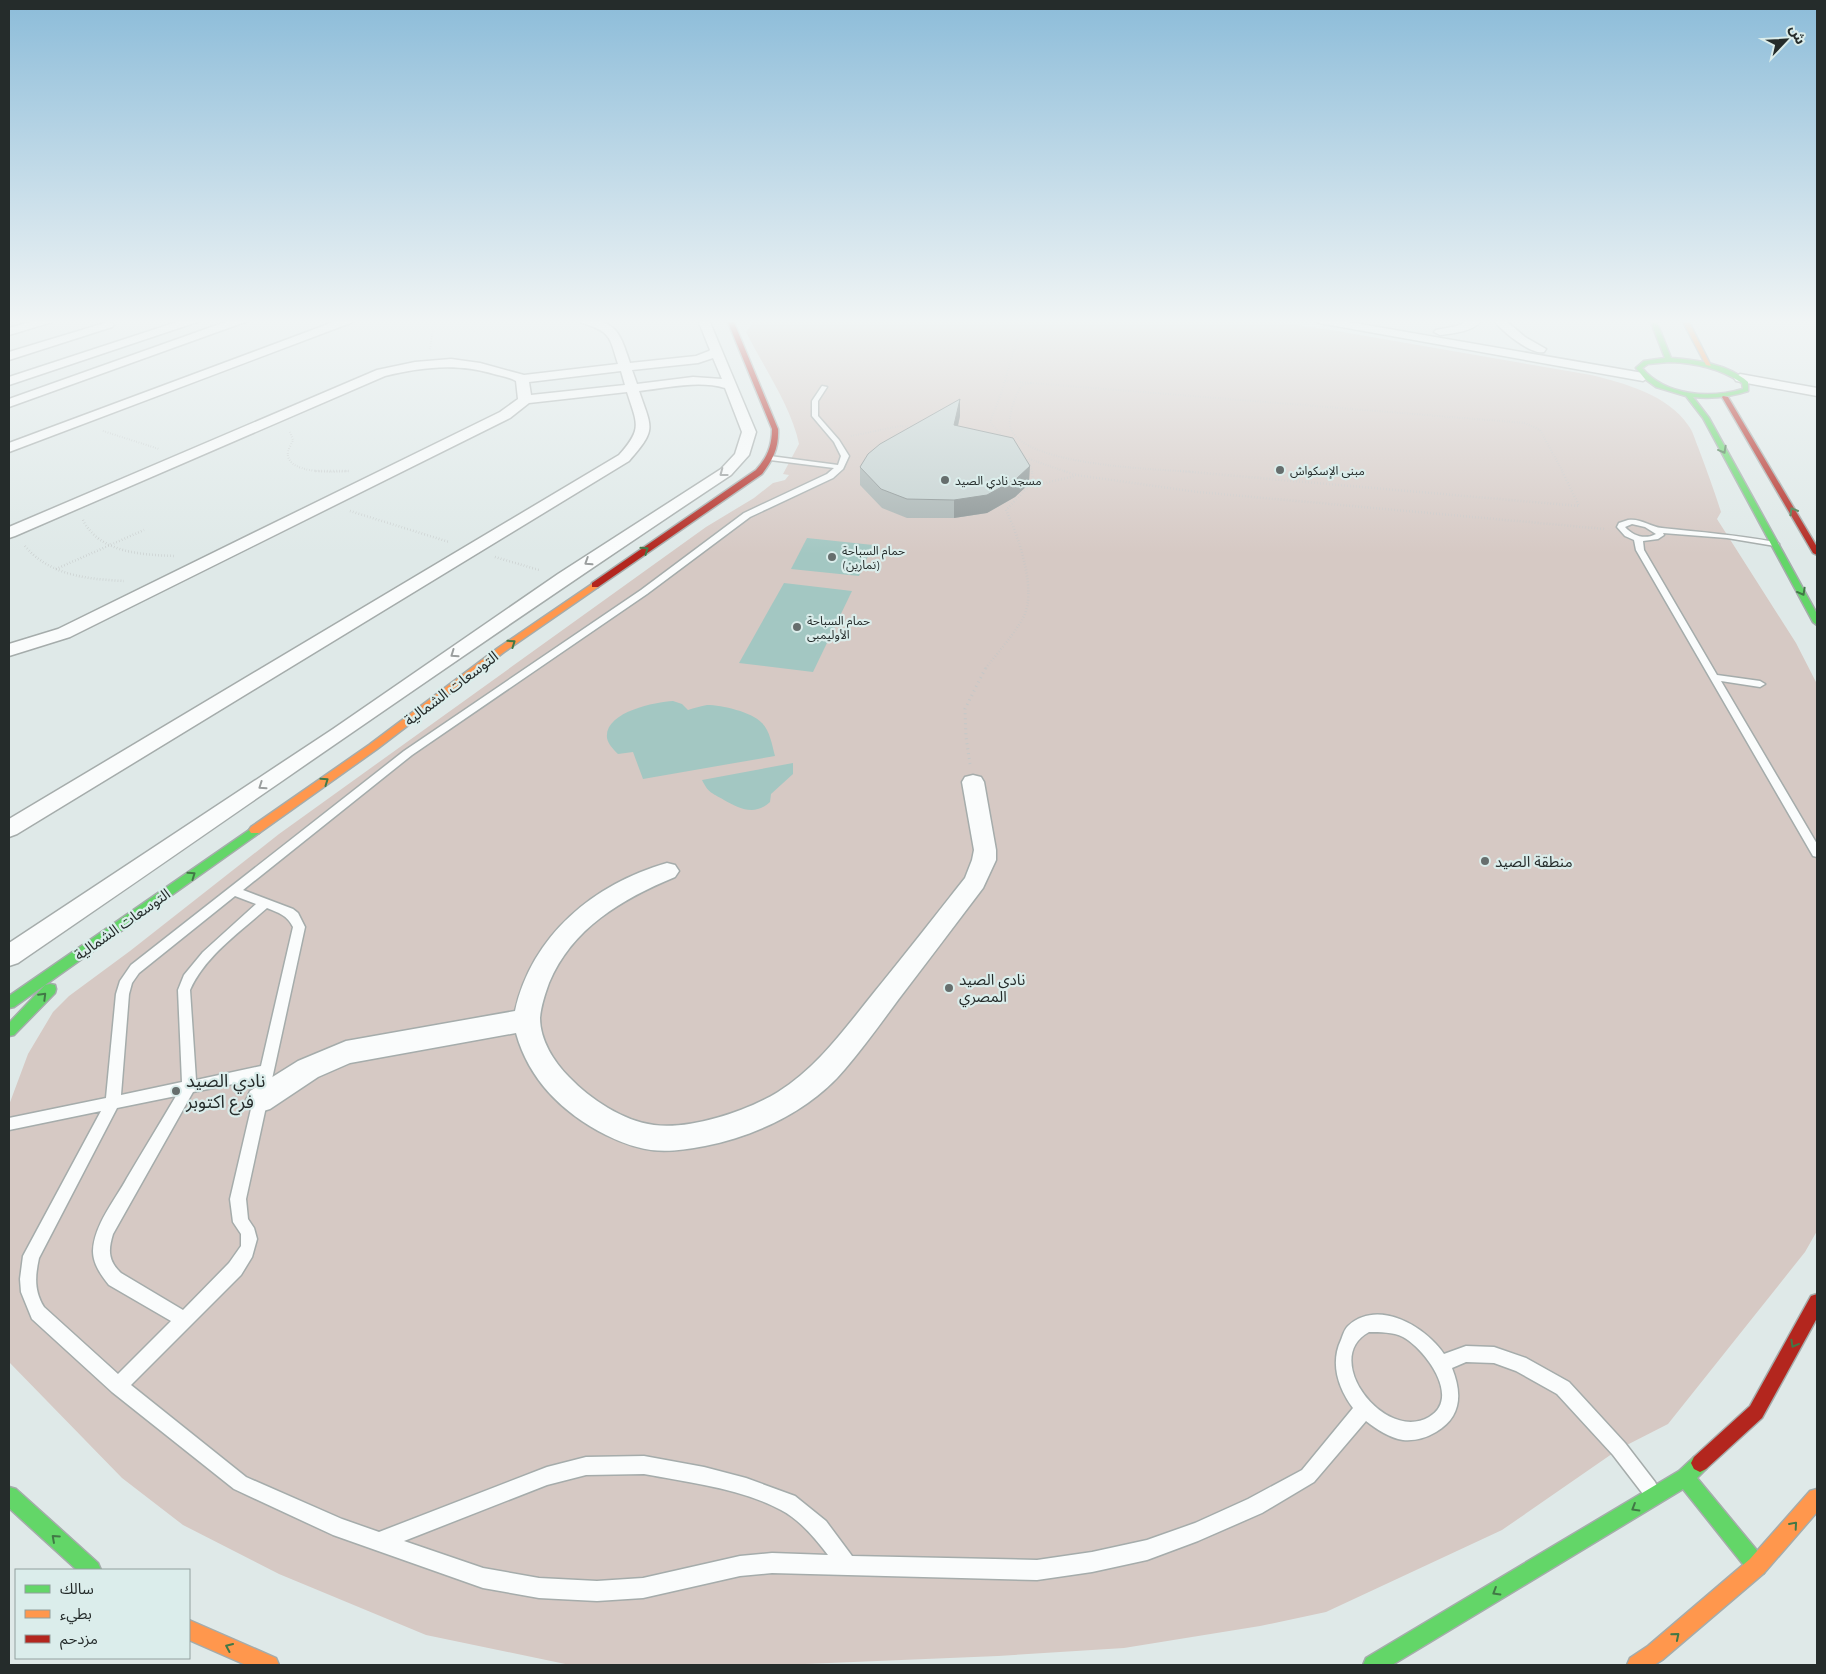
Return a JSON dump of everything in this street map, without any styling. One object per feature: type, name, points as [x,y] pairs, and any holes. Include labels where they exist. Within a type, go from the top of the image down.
[{"type":"street","points":[[9,403],[23,398]]},
{"type":"street","points":[[9,448],[141,398]]},
{"type":"street","points":[[15,531],[325,398]]},
{"type":"street","points":[[9,650],[72,629],[505,414],[525,400],[542,398]]},
{"type":"street","points":[[9,829],[624,458],[639,441],[644,425],[635,398]]},
{"type":"street","points":[[9,956],[340,733],[564,578],[726,472],[742,455],[749,432],[735,398]]},
{"type":"street","points":[[742,455],[770,458],[775,446],[776,438],[773,421],[763,398]]},
{"type":"street","points":[[1691,398],[1706,418],[1817,622]]},
{"type":"street","points":[[1726,398],[1816,551]]},
{"type":"street","points":[[1777,398],[1817,404]]},
{"type":"street","name":"التوسعات الشمالية","points":[[9,1003],[373,747],[501,650],[759,472],[770,458]]},
{"type":"street","points":[[1775,544],[1816,551]]},
{"type":"street","points":[[340,733],[373,747]]},
{"type":"street","points":[[667,872],[620,892],[578,922],[561,940],[541,972],[531,999],[527,1020],[540,1058],[551,1076],[565,1092],[583,1107],[604,1120],[628,1131],[654,1138],[683,1137],[712,1132],[741,1124],[768,1113],[794,1098],[836,1062],[975,882],[984,860],[985,850],[973,782]]},
{"type":"street","points":[[9,1031],[96,943]]},
{"type":"street","points":[[260,1100],[308,1069],[346,1052],[527,1020]]},
{"type":"street","points":[[1373,1665],[1685,1477],[1756,1412],[1817,1302]]},
{"type":"street","points":[[1685,1477],[1757,1566]]},
{"type":"street","points":[[9,1496],[90,1569]]},
{"type":"street","points":[[1637,1665],[1655,1654],[1757,1566],[1817,1498]]},
{"type":"street","points":[[190,1630],[270,1665]]},
{"type":"lane","points":[[817,398],[814,412],[817,421],[836,441],[845,456],[840,467],[830,476],[747,515],[644,592],[408,753],[144,962],[129,976],[121,995],[122,1004],[113,1102],[31,1256],[27,1273],[27,1288],[30,1302],[38,1313],[118,1386],[240,1483],[340,1528],[378,1542],[483,1578],[539,1588],[597,1591],[643,1588],[740,1566],[772,1563],[1037,1570],[1092,1562],[1147,1550],[1198,1532],[1255,1506],[1308,1476],[1364,1409]]},
{"type":"lane","points":[[770,458],[840,467]]},
{"type":"lane","points":[[1658,532],[1650,540],[1638,538],[1622,530],[1622,525],[1631,522],[1644,524],[1658,532],[1730,542],[1775,544]]},
{"type":"lane","points":[[1638,538],[1638,545],[1817,853]]},
{"type":"lane","points":[[1715,677],[1760,684]]},
{"type":"lane","points":[[118,1386],[235,1269],[245,1256],[249,1242],[249,1234],[246,1227],[240,1222],[238,1199],[299,927],[294,916],[289,912],[234,892]]},
{"type":"lane","points":[[184,1320],[115,1279],[102,1262],[100,1250],[107,1228],[189,1086],[184,990],[186,980],[199,963],[265,903]]},
{"type":"lane","points":[[9,1124],[267,1071]]},
{"type":"lane","points":[[1368,1324],[1388,1324],[1408,1331],[1427,1345],[1442,1364],[1449,1382],[1450,1400],[1444,1415],[1433,1426],[1418,1431],[1400,1430],[1382,1422],[1364,1409],[1350,1389],[1343,1368],[1343,1348],[1353,1332],[1368,1324]]},
{"type":"lane","points":[[1442,1364],[1466,1354],[1494,1355],[1520,1364],[1563,1388],[1619,1448],[1655,1496]]},
{"type":"lane","points":[[378,1542],[547,1476],[586,1466],[637,1464],[704,1476],[746,1487],[788,1504],[819,1528],[847,1565]]},
{"type":"path","points":[[999,398],[990,422],[996,431],[1007,440]]},
{"type":"path","points":[[1016,398],[1009,423],[1010,429],[1018,438],[1031,447],[1073,461],[1506,502],[1579,506],[1578,498],[1540,430],[1529,424],[1215,398]]},
{"type":"path","points":[[78,422],[185,458]]},
{"type":"path","points":[[269,422],[288,430],[292,435],[293,440],[287,453],[292,463],[310,470],[352,471]]},
{"type":"path","points":[[836,441],[877,429],[900,426],[916,427]]},
{"type":"path","points":[[1016,448],[1029,459],[1076,475],[1198,492],[1622,530]]},
{"type":"path","points":[[1029,459],[1032,486]]},
{"type":"path","points":[[973,782],[966,737],[965,709],[982,673],[1024,617],[1027,603],[1028,580],[1015,528],[1006,510],[1032,486],[1076,475]]},
{"type":"path","points":[[86,501],[82,513],[84,522],[88,531],[97,538],[109,545],[143,554],[180,556]]},
{"type":"path","points":[[325,504],[564,578]]},
{"type":"path","points":[[56,569],[144,530]]},
{"type":"path","points":[[15,531],[22,539],[26,548],[43,563],[56,569],[89,578],[131,582],[122,586]]},
{"type":"shaded area","name":"نادى الصيد المصري","points":[[782,398],[1657,398],[1669,406],[1690,427],[1721,512],[1717,519],[1796,643],[1817,684],[1817,1231],[1805,1252],[1668,1424],[1619,1449],[1502,1530],[1326,1612],[1260,1626],[1124,1648],[998,1656],[781,1665],[570,1665],[426,1635],[279,1574],[183,1525],[122,1478],[9,1362],[9,1105],[28,1054],[53,1012],[69,996],[130,951],[279,834],[706,527],[754,498],[773,483],[785,480],[789,475],[783,474],[799,444]]},
{"type":"shaded area","name":"حمام السباحة (تمارين)","points":[[807,538],[873,545],[859,576],[791,569]]},
{"type":"shaded area","name":"حمام السباحة الأوليمبى","points":[[784,583],[852,591],[813,672],[739,663]]},
{"type":"shaded area","points":[[673,701],[682,704],[688,710],[705,705],[713,705],[736,710],[757,719],[767,730],[775,756],[643,779],[633,752],[618,754],[610,745],[607,738],[608,729],[614,721],[632,710],[643,706]]},
{"type":"shaded area","points":[[793,763],[793,774],[771,794],[770,802],[759,809],[747,810],[730,803],[711,792],[702,780]]},
{"type":"building","name":"مسجد نادي الصيد","points":[[960,399],[954,425],[1013,438],[1030,466],[1016,479],[987,495],[954,500],[907,499],[881,489],[860,467],[868,454],[880,444]]},
{"type":"traffic: fast","points":[[1691,398],[1706,418],[1817,622]]},
{"type":"traffic: fast","points":[[9,1003],[255,830]]},
{"type":"traffic: fast","points":[[9,1031],[50,989]]},
{"type":"traffic: fast","points":[[1373,1665],[1685,1477],[1700,1463]]},
{"type":"traffic: fast","points":[[1685,1477],[1757,1566]]},
{"type":"traffic: fast","points":[[9,1496],[90,1569]]},
{"type":"traffic: slow","points":[[255,830],[373,747],[501,650],[595,585]]},
{"type":"traffic: slow","points":[[1637,1665],[1655,1653],[1757,1566],[1817,1498]]},
{"type":"traffic: slow","points":[[190,1630],[269,1665]]},
{"type":"traffic: jam","points":[[595,585],[759,472],[769,457],[775,441],[775,429],[762,398]]},
{"type":"traffic: jam","points":[[1726,398],[1817,553]]},
{"type":"traffic: jam","points":[[1700,1463],[1756,1412],[1817,1302]]},
{"type":"place","name":"مبنى الإسكواش","points":[[1280,470]]},
{"type":"place","name":"مسجد نادي الصيد","points":[[945,480]]},
{"type":"place","name":"حمام السباحة (تمارين)","points":[[832,557]]},
{"type":"place","name":"حمام السباحة الأوليمبى","points":[[797,627]]},
{"type":"place","name":"منطقة الصيد","points":[[1485,861]]},
{"type":"place","name":"نادى الصيد المصري","points":[[949,988]]},
{"type":"place","name":"نادي الصيد فرع اكتوبر","points":[[176,1091]]}]
